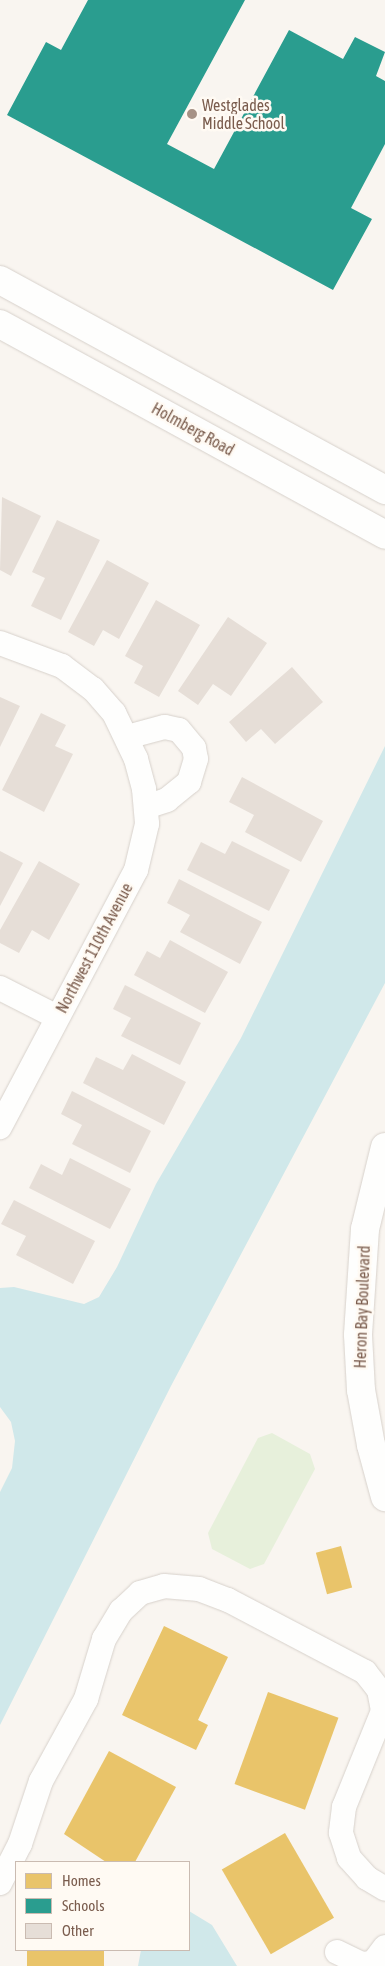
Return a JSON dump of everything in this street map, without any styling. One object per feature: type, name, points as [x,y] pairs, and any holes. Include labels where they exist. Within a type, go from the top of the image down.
[{"type":"street","points":[[0,280],[385,490]]},
{"type":"street","name":"Holmberg Road","points":[[0,324],[385,535]]},
{"type":"street","name":"Northwest 110th Avenue","points":[[0,643],[62,666],[93,689],[114,713],[127,737],[136,760],[146,807],[147,824],[136,870],[0,1127]]},
{"type":"street","points":[[127,737],[165,727],[179,730],[194,748],[196,759],[189,782],[167,800],[146,807]]},
{"type":"street","points":[[0,988],[57,1017]]},
{"type":"street","name":"Heron Bay Boulevard","points":[[385,1146],[365,1229],[358,1335],[361,1390],[385,1497]]},
{"type":"street","points":[[0,1883],[20,1844],[41,1781],[86,1699],[104,1639],[121,1611],[140,1593],[164,1586],[199,1589],[228,1600],[365,1672],[379,1690],[383,1711],[344,1807],[341,1832],[349,1858],[367,1878],[385,1889]]},
{"type":"street","points":[[337,1952],[362,1964],[373,1963],[385,1947]]},
{"type":"green space","points":[[272,1433],[310,1454],[315,1469],[264,1564],[250,1569],[212,1549],[208,1533],[258,1438]]},
{"type":"water","points":[[385,746],[385,983],[171,1386],[0,1725],[0,1492],[12,1468],[15,1441],[11,1422],[0,1407],[0,1288],[14,1287],[84,1304],[99,1297],[117,1267],[156,1184],[241,1038]]},
{"type":"water","points":[[190,1912],[212,1925],[237,1966],[138,1966],[141,1951],[190,1951]]},
{"type":"building: Homes","points":[[341,1546],[352,1588],[327,1594],[316,1553]]},
{"type":"building: Homes","points":[[164,1626],[228,1657],[198,1720],[208,1725],[196,1750],[122,1715]]},
{"type":"building: Homes","points":[[268,1692],[338,1718],[305,1810],[234,1784]]},
{"type":"building: Homes","points":[[109,1751],[176,1787],[136,1861],[104,1861],[64,1834]]},
{"type":"building: Homes","points":[[285,1833],[334,1918],[271,1954],[222,1870]]},
{"type":"building: Homes","points":[[27,1951],[104,1951],[104,1966],[27,1966]]},
{"type":"building: Schools","points":[[88,0],[245,0],[167,144],[214,169],[289,30],[343,59],[355,37],[385,52],[376,76],[385,81],[385,144],[351,208],[372,219],[333,290],[7,115],[46,42],[61,50]]},
{"type":"building: Other","points":[[2,497],[41,516],[11,576],[0,570]]},
{"type":"building: Other","points":[[57,520],[100,540],[61,620],[31,606],[45,578],[32,572]]},
{"type":"building: Other","points":[[107,560],[149,583],[119,639],[103,630],[94,646],[68,632]]},
{"type":"building: Other","points":[[156,600],[200,625],[159,697],[134,683],[143,666],[125,656]]},
{"type":"building: Other","points":[[228,617],[267,643],[231,696],[213,684],[198,705],[178,691]]},
{"type":"building: Other","points":[[292,667],[323,702],[275,744],[261,729],[246,742],[229,722]]},
{"type":"building: Other","points":[[0,697],[20,706],[0,747]]},
{"type":"building: Other","points":[[41,713],[66,725],[55,746],[73,754],[44,812],[2,790]]},
{"type":"building: Other","points":[[242,777],[323,821],[301,862],[245,832],[254,815],[229,802]]},
{"type":"building: Other","points":[[232,841],[290,870],[269,911],[187,870],[201,842],[225,854]]},
{"type":"building: Other","points":[[0,851],[23,863],[0,906]]},
{"type":"building: Other","points":[[39,861],[80,884],[49,940],[32,930],[19,953],[0,943],[0,930]]},
{"type":"building: Other","points":[[179,879],[262,922],[240,964],[180,932],[190,915],[167,903]]},
{"type":"building: Other","points":[[170,940],[228,972],[205,1013],[134,975],[147,951],[160,958]]},
{"type":"building: Other","points":[[125,985],[201,1023],[180,1065],[121,1036],[131,1018],[113,1009]]},
{"type":"building: Other","points":[[132,1054],[186,1082],[164,1125],[83,1083],[96,1057],[123,1070]]},
{"type":"building: Other","points":[[72,1091],[151,1131],[130,1173],[72,1144],[82,1125],[61,1114]]},
{"type":"building: Other","points":[[70,1158],[131,1189],[110,1229],[29,1188],[41,1164],[62,1175]]},
{"type":"building: Other","points":[[14,1200],[95,1241],[73,1284],[16,1255],[26,1236],[1,1224]]},
{"type":"place","name":"Westglades Middle School","points":[[192,114]]}]
